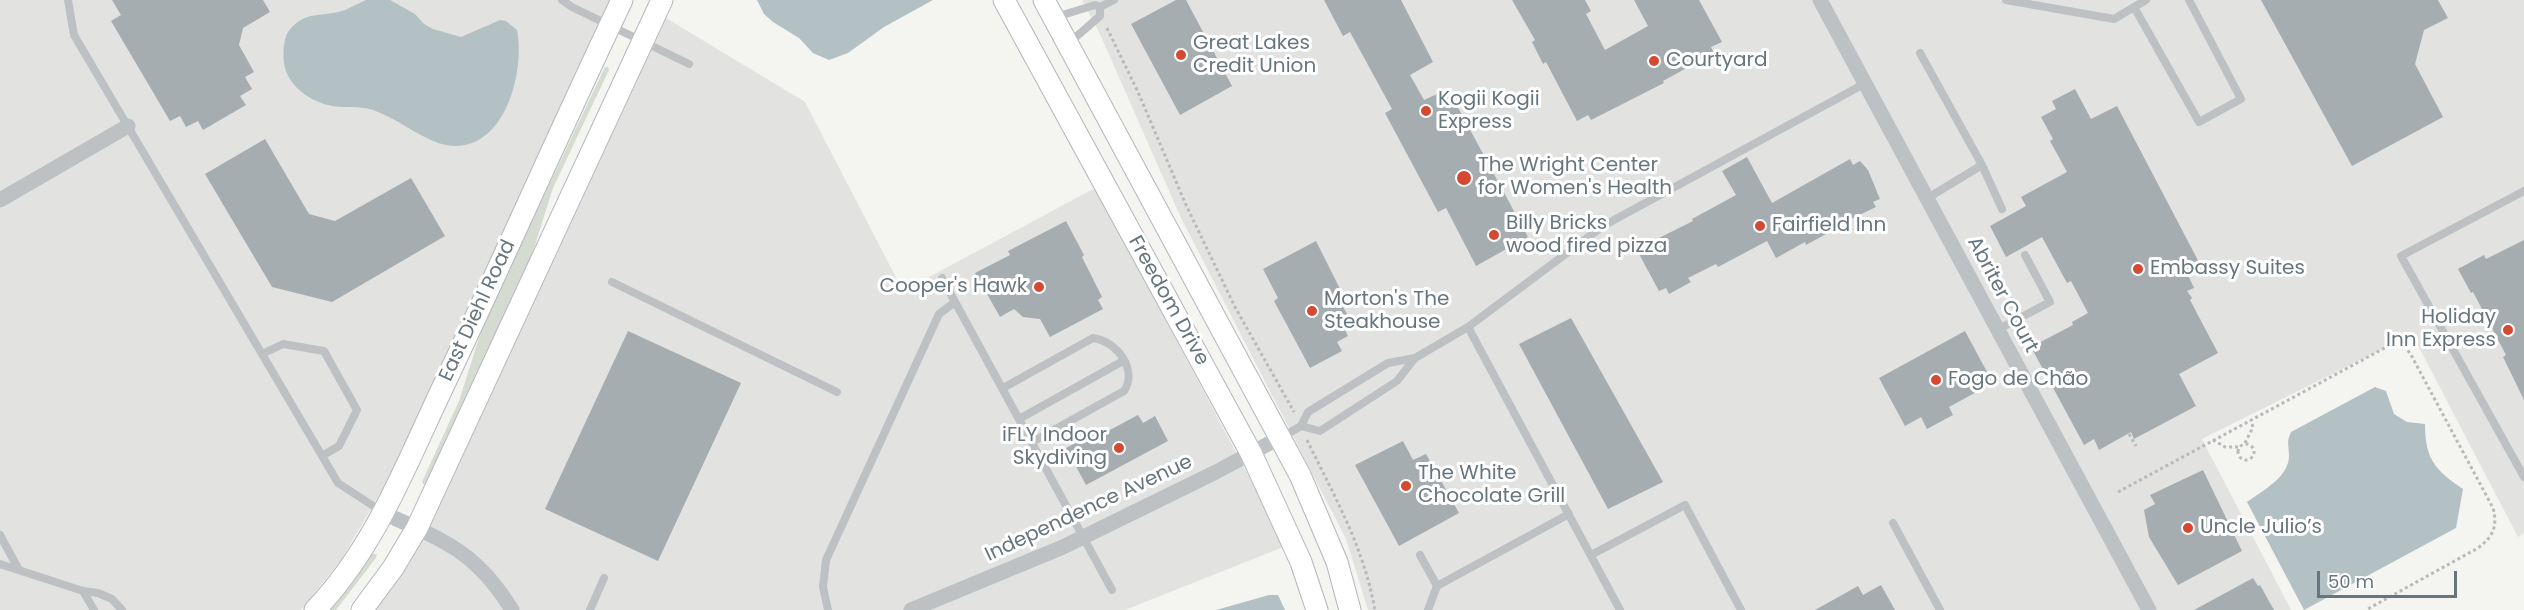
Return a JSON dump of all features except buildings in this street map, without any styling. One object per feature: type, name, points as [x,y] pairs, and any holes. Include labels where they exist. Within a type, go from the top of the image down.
[{"type":"street","name":"East Diehl Road","points":[[315,610],[336,586],[383,513],[476,318],[622,0]]},
{"type":"street","name":"East Diehl Road","points":[[362,610],[393,568],[417,528],[662,0]]},
{"type":"street","name":"Freedom Drive","points":[[1004,0],[1251,453],[1301,562],[1317,610]]},
{"type":"street","name":"Abriter Court","points":[[1820,0],[2149,610]]},
{"type":"street","name":"Freedom Drive","points":[[1049,9],[1281,437],[1323,524],[1337,562],[1350,610]]},
{"type":"street","points":[[0,200],[128,126]]},
{"type":"street","name":"Independence Avenue","points":[[910,610],[1084,537],[1281,437]]},
{"type":"street","points":[[383,513],[455,547],[473,560],[500,591],[512,610]]},
{"type":"lane","points":[[68,0],[74,35],[338,483],[383,513]]},
{"type":"lane","points":[[562,0],[688,64]]},
{"type":"lane","points":[[1049,9],[1095,5],[1100,7],[1114,0]]},
{"type":"lane","points":[[2006,0],[2114,19],[2146,0]]},
{"type":"lane","points":[[2134,7],[2199,122],[2241,99],[2189,0]]},
{"type":"lane","points":[[1068,44],[1100,15],[1100,7]]},
{"type":"lane","points":[[1920,53],[1982,165],[2002,209]]},
{"type":"lane","points":[[1281,437],[1301,426],[1308,412],[1388,363],[1415,358],[1468,327],[1603,226],[1864,84]]},
{"type":"lane","points":[[1926,199],[1982,165]]},
{"type":"lane","points":[[2524,191],[2400,256],[2524,477]]},
{"type":"lane","points":[[1997,330],[2050,302],[2025,255]]},
{"type":"lane","points":[[942,278],[1112,590]]},
{"type":"lane","points":[[612,282],[837,392]]},
{"type":"lane","points":[[828,610],[823,587],[826,560],[939,314],[955,302]]},
{"type":"lane","points":[[1468,327],[1620,610]]},
{"type":"lane","points":[[1003,388],[1094,338],[1114,345],[1123,361],[1130,382],[1124,391],[1032,442]]},
{"type":"lane","points":[[262,354],[283,344],[324,351],[357,410],[339,446],[322,456]]},
{"type":"lane","points":[[1301,426],[1320,431],[1397,381],[1415,358]]},
{"type":"lane","points":[[1019,419],[1123,361]]},
{"type":"lane","points":[[1591,555],[1684,505],[1741,610]]},
{"type":"lane","points":[[1428,610],[1437,586],[1569,514]]},
{"type":"lane","points":[[1893,524],[1940,610]]},
{"type":"lane","points":[[0,535],[19,570]]},
{"type":"lane","points":[[1420,555],[1437,586]]},
{"type":"lane","points":[[0,564],[83,591],[98,593],[112,599],[122,610]]},
{"type":"lane","points":[[590,610],[604,578]]},
{"type":"lane","points":[[83,591],[94,610]]},
{"type":"path","points":[[1104,23],[1138,92],[1185,205],[1235,307],[1290,404]]},
{"type":"path","points":[[2118,492],[2392,344],[2402,344],[2410,353],[2493,508],[2494,531],[2491,537],[2478,548],[2366,610]]},
{"type":"path","points":[[2213,440],[2225,447],[2238,447],[2245,443],[2253,427],[2251,420]]},
{"type":"path","points":[[2129,434],[2136,446]]},
{"type":"path","points":[[2238,447],[2240,458],[2250,459],[2254,454],[2254,449],[2250,444],[2245,443]]},
{"type":"path","points":[[1314,454],[1356,539],[1370,581],[1375,610]]},
{"type":"shaded area","points":[[0,0],[610,0],[392,473],[341,560],[301,610],[0,610]]},
{"type":"shaded area","points":[[366,0],[390,0],[415,14],[424,24],[433,29],[461,37],[500,20],[506,21],[517,30],[519,49],[513,91],[505,111],[493,128],[478,140],[460,146],[438,143],[373,110],[320,103],[299,90],[289,78],[284,63],[284,43],[288,32],[294,25],[308,17],[345,10]]},
{"type":"shaded area","points":[[757,0],[933,0],[884,27],[848,53],[829,60],[813,53],[799,38],[773,22],[764,14]]},
{"type":"shaded area","points":[[1082,0],[2524,0],[2524,533],[2518,537],[2412,334],[2202,439],[2291,610],[1368,610],[1346,539],[1181,218],[1099,32]]},
{"type":"shaded area","points":[[666,18],[805,102],[903,291],[1095,188],[1286,546],[1125,610],[374,610],[407,565],[437,510]]},
{"type":"shaded area","points":[[605,67],[609,70],[553,188],[529,264],[427,484],[424,485],[422,482],[459,401],[484,322]]},
{"type":"shaded area","points":[[2375,387],[2386,391],[2394,414],[2407,422],[2425,424],[2427,446],[2434,463],[2445,476],[2463,489],[2456,528],[2304,610],[2247,502],[2274,483],[2285,470],[2288,464],[2288,441],[2291,432]]},
{"type":"shaded area","points":[[372,554],[377,554],[376,558],[336,610],[328,610]]},
{"type":"shaded area","points":[[1269,595],[1278,595],[1285,610],[1216,610]]},
{"type":"place","name":"Great Lakes Credit Union","points":[[1181,55]]},
{"type":"place","name":"Courtyard","points":[[1654,61]]},
{"type":"place","name":"Kogii Kogii Express","points":[[1426,111]]},
{"type":"place","name":"The Wright Center for Women's Health","points":[[1464,178]]},
{"type":"place","name":"Fairfield Inn","points":[[1760,226]]},
{"type":"place","name":"Billy Bricks wood fired pizza","points":[[1494,235]]},
{"type":"place","name":"Embassy Suites","points":[[2138,269]]},
{"type":"place","name":"Cooper's Hawk","points":[[1039,287]]},
{"type":"place","name":"Morton's The Steakhouse","points":[[1312,311]]},
{"type":"place","name":"Holiday Inn Express","points":[[2508,330]]},
{"type":"place","name":"Fogo de Chão","points":[[1936,380]]},
{"type":"place","name":"iFLY Indoor Skydiving","points":[[1119,448]]},
{"type":"place","name":"The White Chocolate Grill","points":[[1406,486]]},
{"type":"place","name":"Uncle Julio’s","points":[[2188,528]]}]
